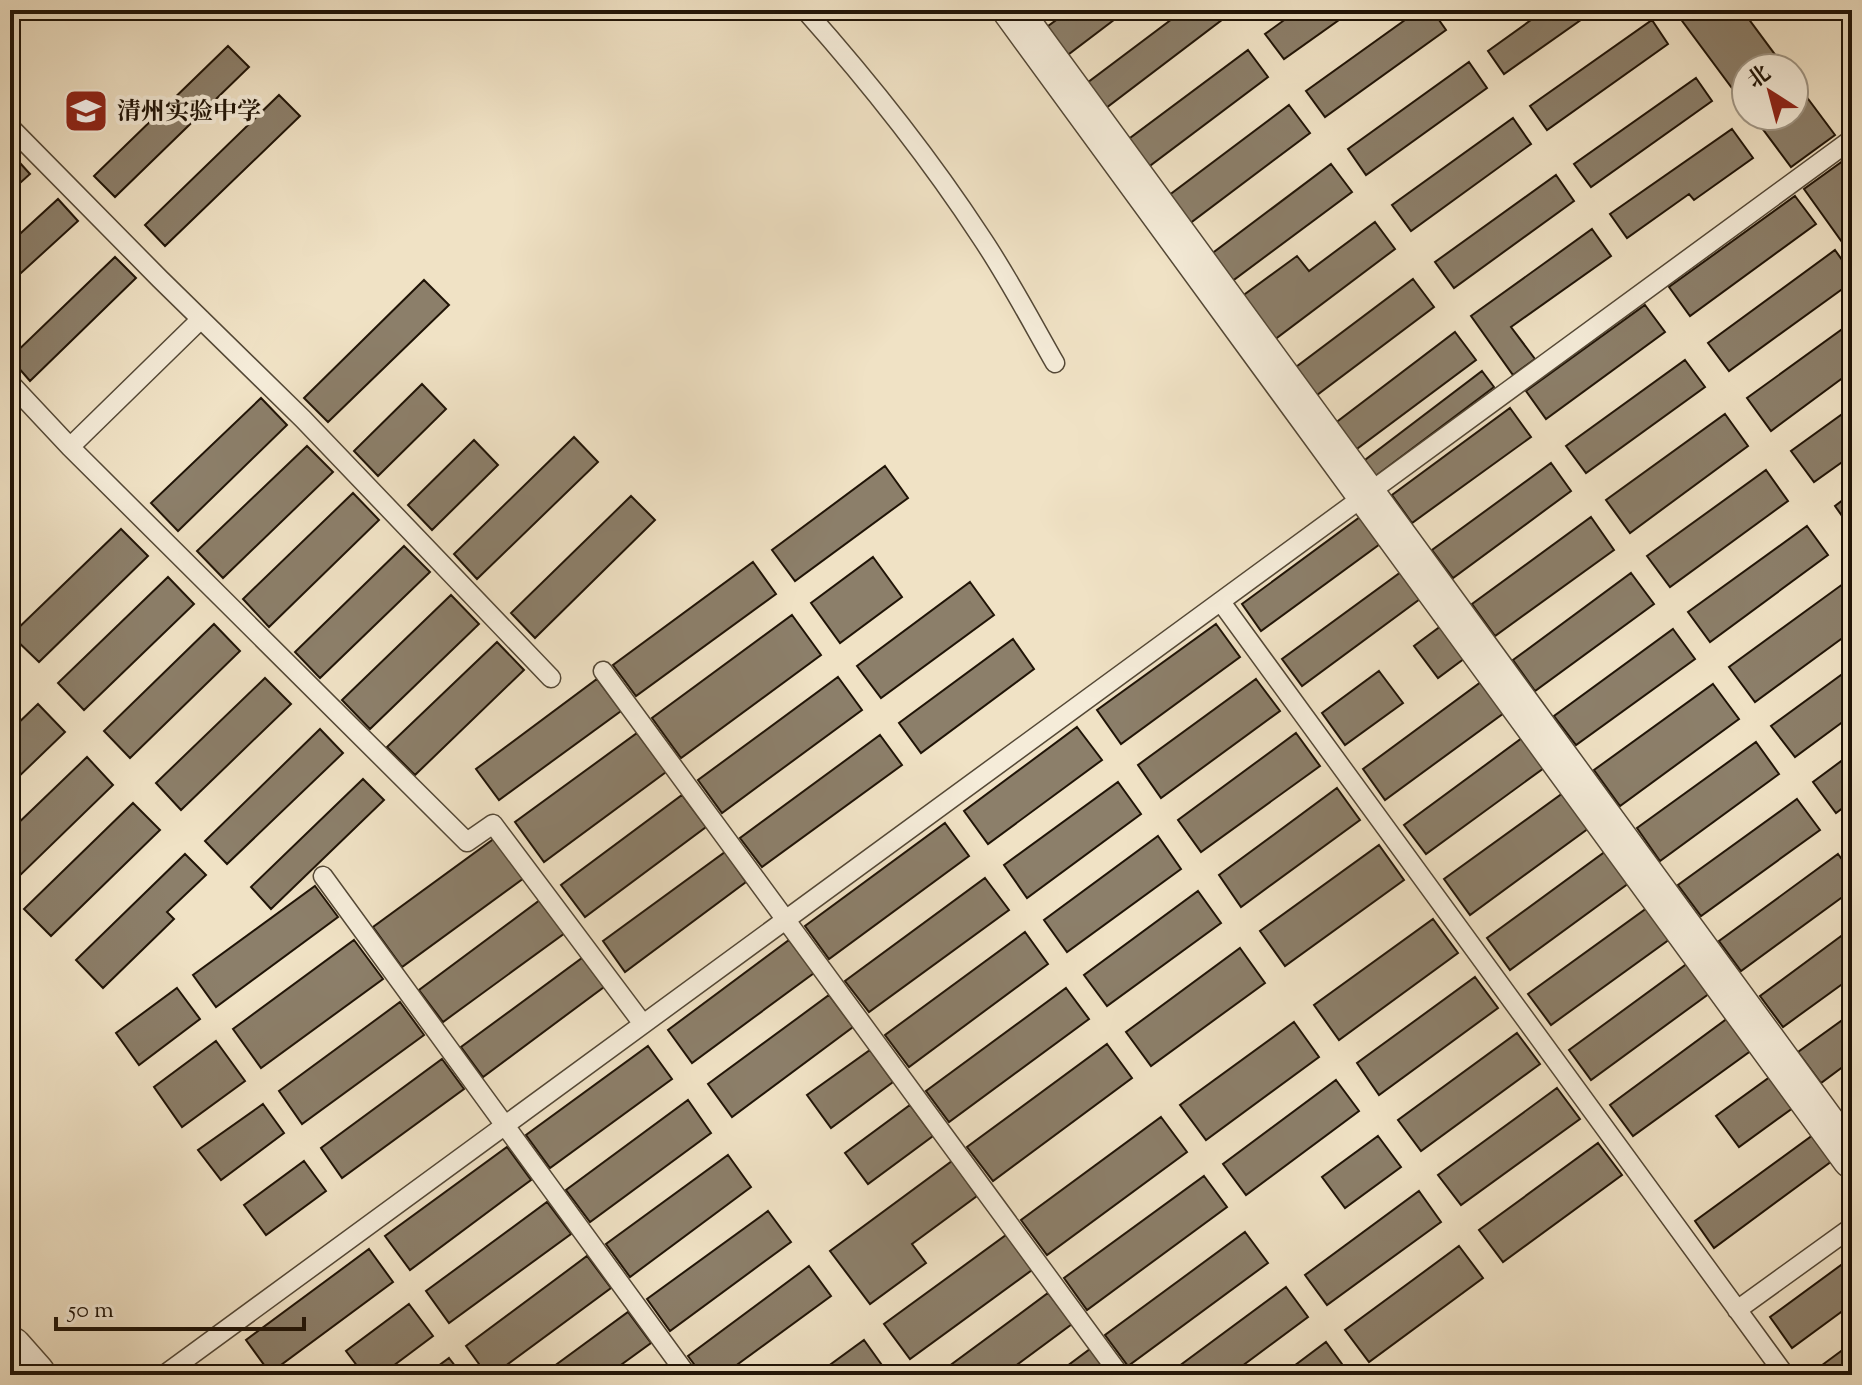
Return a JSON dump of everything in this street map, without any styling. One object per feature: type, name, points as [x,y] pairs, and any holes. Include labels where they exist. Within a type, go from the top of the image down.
[{"type":"street","points":[[1012,10],[1852,1159]]},
{"type":"street","points":[[10,1349],[33,1375]]},
{"type":"lane","points":[[805,10],[913,139],[982,238],[1055,363]]},
{"type":"lane","points":[[10,127],[303,419],[551,678]]},
{"type":"lane","points":[[164,1375],[1852,139]]},
{"type":"lane","points":[[70,447],[201,319]]},
{"type":"lane","points":[[10,383],[70,447],[467,842],[493,824],[643,1024]]},
{"type":"lane","points":[[1221,602],[1785,1375]]},
{"type":"lane","points":[[603,671],[1120,1375]]},
{"type":"lane","points":[[323,876],[687,1375]]},
{"type":"lane","points":[[1737,1310],[1852,1227]]},
{"type":"building","points":[[1070,10],[1127,10],[1065,57],[1044,29]]},
{"type":"building","points":[[1184,10],[1222,10],[1227,16],[1106,108],[1087,83]]},
{"type":"building","points":[[1298,10],[1353,10],[1284,59],[1265,34]]},
{"type":"building","points":[[1419,10],[1432,10],[1446,30],[1325,117],[1306,91]]},
{"type":"building","points":[[1545,10],[1595,10],[1504,74],[1488,51]]},
{"type":"building","points":[[1674,10],[1742,10],[1773,52],[1730,52],[1730,85]]},
{"type":"building","points":[[1652,20],[1668,44],[1547,130],[1530,106]]},
{"type":"building","points":[[228,46],[249,67],[115,197],[94,176]]},
{"type":"building","points":[[1248,50],[1268,77],[1147,168],[1126,141]]},
{"type":"building","points":[[1469,62],[1487,88],[1366,175],[1348,149]]},
{"type":"building","points":[[1696,78],[1712,101],[1591,187],[1574,164]]},
{"type":"building","points":[[279,95],[300,116],[165,246],[145,225]]},
{"type":"building","points":[[1810,101],[1835,135],[1791,167],[1765,132],[1810,132]]},
{"type":"building","points":[[1289,105],[1310,133],[1189,224],[1168,196]]},
{"type":"building","points":[[1513,118],[1531,144],[1411,231],[1392,205]]},
{"type":"building","points":[[1730,130],[1753,158],[1694,200],[1689,194],[1627,238],[1610,214]]},
{"type":"building","points":[[10,152],[30,174],[10,192]]},
{"type":"building","points":[[1847,158],[1852,166],[1852,256],[1804,189]]},
{"type":"building","points":[[1331,164],[1352,192],[1231,282],[1210,255]]},
{"type":"building","points":[[1556,175],[1574,201],[1454,288],[1435,262]]},
{"type":"building","points":[[1795,196],[1816,224],[1690,316],[1669,287]]},
{"type":"building","points":[[58,199],[78,221],[10,283],[10,243]]},
{"type":"building","points":[[1375,222],[1395,249],[1274,340],[1241,297],[1297,256],[1309,271]]},
{"type":"building","points":[[1592,229],[1611,256],[1511,327],[1535,359],[1513,375],[1471,316]]},
{"type":"building","points":[[1835,250],[1852,274],[1852,282],[1729,371],[1708,343]]},
{"type":"building","points":[[115,257],[136,278],[30,381],[10,358]]},
{"type":"building","points":[[1413,279],[1434,307],[1313,398],[1292,370]]},
{"type":"building","points":[[424,280],[449,305],[328,422],[304,398]]},
{"type":"building","points":[[1645,305],[1665,332],[1546,419],[1526,391]]},
{"type":"building","points":[[1852,322],[1852,371],[1771,431],[1747,398]]},
{"type":"building","points":[[1455,332],[1476,360],[1354,451],[1334,424]]},
{"type":"building","points":[[1685,360],[1705,387],[1586,473],[1566,446]]},
{"type":"building","points":[[1482,371],[1494,387],[1373,478],[1361,463]]},
{"type":"building","points":[[422,384],[446,409],[378,476],[354,451]]},
{"type":"building","points":[[261,398],[287,425],[178,531],[151,503]]},
{"type":"building","points":[[1852,407],[1852,455],[1814,482],[1791,451]]},
{"type":"building","points":[[1510,408],[1531,437],[1412,523],[1392,495]]},
{"type":"building","points":[[1725,414],[1748,446],[1630,533],[1606,500]]},
{"type":"building","points":[[574,437],[598,462],[477,579],[454,554]]},
{"type":"building","points":[[474,440],[498,465],[432,530],[408,505]]},
{"type":"building","points":[[307,446],[333,472],[223,578],[197,551]]},
{"type":"building","points":[[1551,463],[1571,491],[1453,578],[1432,550]]},
{"type":"building","points":[[885,466],[908,498],[795,581],[772,550]]},
{"type":"building","points":[[1766,470],[1788,501],[1670,587],[1647,556]]},
{"type":"building","points":[[353,493],[379,520],[269,627],[243,599]]},
{"type":"building","points":[[1852,493],[1852,530],[1835,506]]},
{"type":"building","points":[[631,496],[655,520],[535,638],[511,613]]},
{"type":"building","points":[[1360,517],[1380,544],[1261,631],[1242,604]]},
{"type":"building","points":[[1591,517],[1614,550],[1495,636],[1472,604]]},
{"type":"building","points":[[1807,526],[1828,555],[1710,642],[1688,612]]},
{"type":"building","points":[[121,529],[148,556],[39,662],[11,635]]},
{"type":"building","points":[[404,546],[430,572],[320,678],[295,652]]},
{"type":"building","points":[[873,557],[902,597],[840,643],[811,603]]},
{"type":"building","points":[[753,562],[776,594],[636,696],[613,665]]},
{"type":"building","points":[[1401,572],[1420,599],[1302,686],[1282,659]]},
{"type":"building","points":[[1631,573],[1654,604],[1535,691],[1513,660]]},
{"type":"building","points":[[168,577],[194,604],[84,710],[58,683]]},
{"type":"building","points":[[1847,581],[1852,587],[1852,631],[1755,702],[1729,667]]},
{"type":"building","points":[[970,582],[994,615],[881,698],[857,666]]},
{"type":"building","points":[[451,595],[479,624],[370,729],[342,700]]},
{"type":"building","points":[[792,615],[821,655],[681,758],[652,718]]},
{"type":"building","points":[[214,624],[240,651],[130,758],[104,731]]},
{"type":"building","points":[[1216,624],[1240,657],[1121,744],[1097,710]]},
{"type":"building","points":[[1441,626],[1465,658],[1438,678],[1414,646]]},
{"type":"building","points":[[1673,629],[1695,659],[1576,745],[1554,716]]},
{"type":"building","points":[[1013,639],[1034,669],[921,753],[899,723]]},
{"type":"building","points":[[497,642],[524,670],[415,775],[387,747]]},
{"type":"building","points":[[1852,667],[1852,715],[1795,757],[1771,726]]},
{"type":"building","points":[[1379,671],[1403,703],[1345,745],[1322,713]]},
{"type":"building","points":[[838,677],[862,710],[722,813],[698,780]]},
{"type":"building","points":[[265,678],[291,704],[181,810],[156,783]]},
{"type":"building","points":[[597,679],[621,711],[499,800],[476,769]]},
{"type":"building","points":[[1256,679],[1280,711],[1161,798],[1138,765]]},
{"type":"building","points":[[1481,682],[1504,713],[1385,800],[1363,769]]},
{"type":"building","points":[[1713,684],[1739,719],[1620,806],[1594,770]]},
{"type":"building","points":[[38,704],[65,732],[10,785],[10,731]]},
{"type":"building","points":[[1077,727],[1102,760],[988,844],[964,811]]},
{"type":"building","points":[[320,729],[343,753],[227,864],[205,841]]},
{"type":"building","points":[[637,733],[666,772],[544,862],[515,822]]},
{"type":"building","points":[[1296,733],[1320,766],[1201,852],[1178,820]]},
{"type":"building","points":[[880,735],[902,765],[762,867],[740,838]]},
{"type":"building","points":[[1522,738],[1544,768],[1426,854],[1404,825]]},
{"type":"building","points":[[1756,742],[1779,774],[1660,861],[1637,828]]},
{"type":"building","points":[[1852,753],[1852,801],[1836,813],[1813,782]]},
{"type":"building","points":[[87,757],[113,785],[10,885],[10,831]]},
{"type":"building","points":[[363,779],[384,800],[271,909],[251,887]]},
{"type":"building","points":[[1118,782],[1141,814],[1027,898],[1004,865]]},
{"type":"building","points":[[1337,788],[1360,820],[1241,907],[1219,875]]},
{"type":"building","points":[[1563,793],[1589,828],[1470,915],[1444,879]]},
{"type":"building","points":[[682,795],[706,827],[585,917],[561,885]]},
{"type":"building","points":[[1797,799],[1820,830],[1701,916],[1678,885]]},
{"type":"building","points":[[133,803],[160,830],[51,936],[24,909]]},
{"type":"building","points":[[945,823],[969,856],[829,959],[805,926]]},
{"type":"building","points":[[1158,836],[1181,869],[1067,952],[1044,920]]},
{"type":"building","points":[[495,838],[524,878],[402,967],[373,927]]},
{"type":"building","points":[[1379,845],[1404,880],[1285,966],[1260,931]]},
{"type":"building","points":[[1606,851],[1629,883],[1510,970],[1487,938]]},
{"type":"building","points":[[725,852],[746,882],[625,972],[603,941]]},
{"type":"building","points":[[185,854],[206,875],[167,912],[174,919],[103,988],[76,960]]},
{"type":"building","points":[[1838,854],[1852,873],[1852,890],[1741,971],[1719,941]]},
{"type":"building","points":[[985,878],[1009,910],[869,1012],[845,981]]},
{"type":"building","points":[[315,886],[338,917],[216,1007],[193,975]]},
{"type":"building","points":[[1198,891],[1221,923],[1107,1006],[1084,975]]},
{"type":"building","points":[[540,900],[565,933],[443,1022],[419,990]]},
{"type":"building","points":[[1647,908],[1670,939],[1551,1025],[1528,994]]},
{"type":"building","points":[[1433,919],[1458,953],[1339,1040],[1314,1005]]},
{"type":"building","points":[[1852,928],[1852,977],[1783,1027],[1760,996]]},
{"type":"building","points":[[1025,932],[1048,964],[909,1067],[885,1035]]},
{"type":"building","points":[[354,940],[383,979],[261,1068],[233,1029]]},
{"type":"building","points":[[789,940],[814,973],[692,1063],[668,1030]]},
{"type":"building","points":[[1240,948],[1265,983],[1151,1066],[1126,1032]]},
{"type":"building","points":[[582,958],[604,987],[483,1077],[461,1047]]},
{"type":"building","points":[[1688,963],[1710,993],[1591,1080],[1569,1050]]},
{"type":"building","points":[[1475,977],[1498,1008],[1379,1095],[1357,1063]]},
{"type":"building","points":[[177,988],[200,1019],[139,1065],[116,1033]]},
{"type":"building","points":[[1066,988],[1089,1019],[949,1122],[926,1091]]},
{"type":"building","points":[[829,995],[853,1027],[732,1117],[708,1084]]},
{"type":"building","points":[[400,1002],[424,1035],[302,1124],[279,1091]]},
{"type":"building","points":[[1852,1013],[1852,1060],[1821,1083],[1798,1052]]},
{"type":"building","points":[[1728,1018],[1752,1050],[1633,1136],[1610,1105]]},
{"type":"building","points":[[1294,1022],[1319,1057],[1206,1140],[1180,1105]]},
{"type":"building","points":[[1517,1033],[1540,1064],[1421,1151],[1398,1120]]},
{"type":"building","points":[[216,1041],[245,1081],[182,1127],[154,1087]]},
{"type":"building","points":[[1107,1044],[1132,1078],[993,1181],[967,1147]]},
{"type":"building","points":[[648,1046],[672,1079],[550,1168],[526,1135]]},
{"type":"building","points":[[870,1050],[893,1082],[831,1128],[807,1095]]},
{"type":"building","points":[[442,1059],[464,1089],[342,1178],[321,1148]]},
{"type":"building","points":[[1774,1074],[1797,1105],[1739,1147],[1716,1116]]},
{"type":"building","points":[[1336,1080],[1359,1111],[1246,1195],[1223,1164]]},
{"type":"building","points":[[1557,1088],[1580,1119],[1461,1205],[1438,1175]]},
{"type":"building","points":[[688,1100],[711,1133],[590,1222],[566,1190]]},
{"type":"building","points":[[263,1104],[284,1133],[221,1180],[198,1150]]},
{"type":"building","points":[[910,1105],[933,1136],[868,1184],[845,1153]]},
{"type":"building","points":[[1161,1117],[1187,1152],[1047,1255],[1021,1220]]},
{"type":"building","points":[[1813,1135],[1832,1161],[1714,1248],[1695,1221]]},
{"type":"building","points":[[1378,1136],[1401,1167],[1345,1208],[1322,1177]]},
{"type":"building","points":[[1598,1143],[1622,1175],[1503,1262],[1479,1230]]},
{"type":"building","points":[[507,1147],[531,1180],[410,1270],[385,1236]]},
{"type":"building","points":[[728,1155],[751,1187],[630,1277],[606,1244]]},
{"type":"building","points":[[304,1161],[326,1191],[266,1235],[244,1205]]},
{"type":"building","points":[[952,1161],[977,1196],[912,1244],[926,1263],[870,1304],[830,1251]]},
{"type":"building","points":[[1204,1176],[1227,1207],[1087,1310],[1064,1278]]},
{"type":"building","points":[[1419,1191],[1441,1222],[1327,1305],[1305,1275]]},
{"type":"building","points":[[547,1202],[571,1234],[449,1323],[426,1291]]},
{"type":"building","points":[[768,1211],[791,1242],[670,1331],[647,1299]]},
{"type":"building","points":[[1245,1232],[1268,1263],[1128,1366],[1105,1335]]},
{"type":"building","points":[[1006,1235],[1032,1270],[910,1359],[884,1324]]},
{"type":"building","points":[[1459,1246],[1483,1278],[1369,1362],[1345,1330]]},
{"type":"building","points":[[369,1249],[393,1282],[270,1373],[246,1340]]},
{"type":"building","points":[[587,1256],[611,1288],[493,1375],[487,1375],[466,1346]]},
{"type":"building","points":[[1852,1257],[1852,1304],[1792,1348],[1770,1317]]},
{"type":"building","points":[[809,1266],[831,1296],[723,1375],[702,1375],[688,1356]]},
{"type":"building","points":[[1286,1287],[1308,1317],[1230,1375],[1167,1375]]},
{"type":"building","points":[[1048,1293],[1072,1324],[1003,1375],[937,1375]]},
{"type":"building","points":[[409,1304],[433,1336],[381,1375],[364,1375],[346,1351]]},
{"type":"building","points":[[628,1312],[651,1343],[607,1375],[542,1375]]},
{"type":"building","points":[[864,1340],[889,1375],[816,1375]]},
{"type":"building","points":[[1326,1342],[1350,1375],[1282,1375]]},
{"type":"building","points":[[1852,1343],[1852,1375],[1810,1374]]},
{"type":"building","points":[[1090,1349],[1109,1375],[1055,1375]]},
{"type":"building","points":[[449,1358],[462,1375],[426,1375]]},
{"type":"place","name":"清州实验中学","points":[[86,111]]}]
